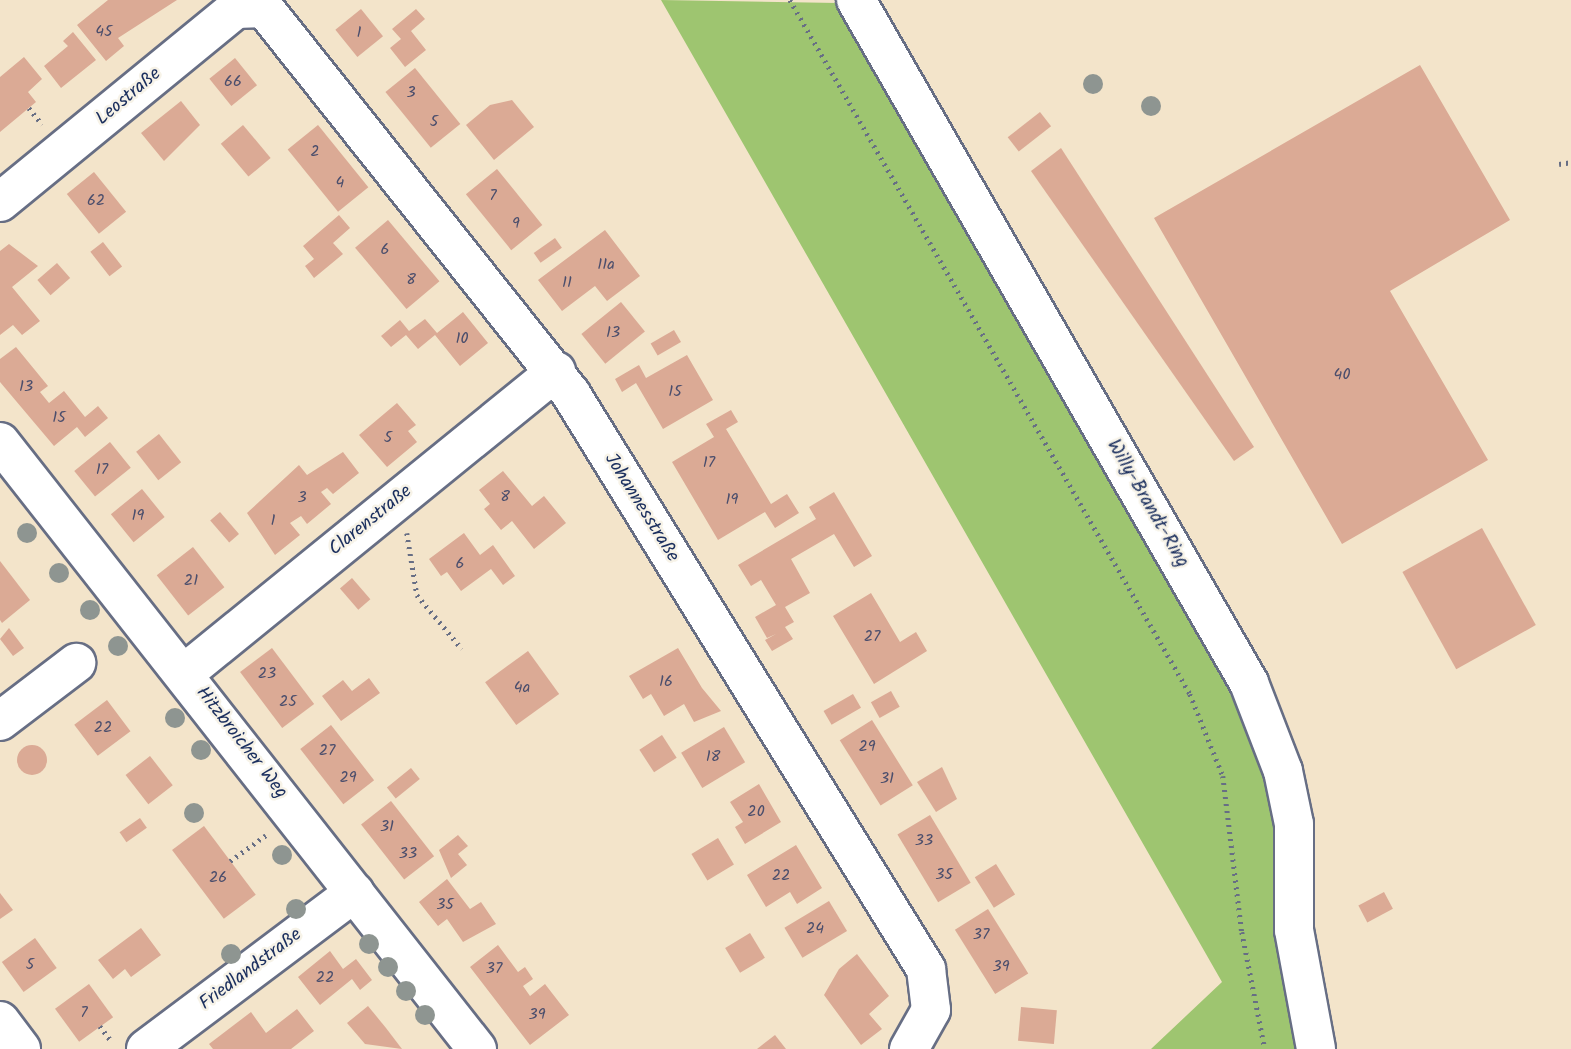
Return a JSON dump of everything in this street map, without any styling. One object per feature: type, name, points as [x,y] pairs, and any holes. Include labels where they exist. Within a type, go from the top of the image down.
[{"type":"street","name":"Willy-Brandt-Ring","points":[[856,0],[1249,683],[1283,771],[1294,824],[1294,930],[1316,1049]]},
{"type":"street","name":"Leostraße","points":[[0,202],[236,9],[264,4]]},
{"type":"street","name":"Johannesstraße","points":[[264,4],[555,371],[926,970],[931,1010],[909,1049]]},
{"type":"street","name":"Clarenstraße","points":[[186,672],[555,371]]},
{"type":"street","name":"Hitzbroicher Weg","points":[[0,442],[186,672],[478,1049]]},
{"type":"street","points":[[0,721],[76,663]]},
{"type":"street","name":"Friedlandstraße","points":[[140,1049],[355,891]]},
{"type":"street","points":[[0,1021],[21,1049]]},
{"type":"path","points":[[790,0],[1189,694],[1226,788],[1242,932],[1265,1049]]},
{"type":"path","points":[[1559,164],[1571,162]]},
{"type":"path","points":[[387,508],[405,528],[417,595],[462,649]]},
{"type":"path","points":[[230,861],[278,827]]},
{"type":"path","points":[[100,1026],[140,1049]]},
{"type":"green space","points":[[661,0],[838,3],[1208,647],[1267,772],[1282,844],[1300,1049],[1151,1049],[1222,982]]},
{"type":"building","points":[[108,0],[177,0],[118,38],[124,46],[106,61],[77,25]]},
{"type":"building","points":[[361,9],[383,36],[357,57],[335,30]]},
{"type":"building","points":[[416,9],[425,19],[411,31],[426,50],[405,67],[390,48],[401,39],[392,29]]},
{"type":"building","points":[[73,32],[96,60],[61,88],[44,66],[68,46],[63,41]]},
{"type":"building","points":[[24,57],[42,79],[28,92],[36,102],[0,132],[0,77]]},
{"type":"building","points":[[235,58],[257,85],[231,106],[209,79]]},
{"type":"building","points":[[1420,65],[1510,220],[1390,291],[1488,460],[1342,544],[1154,218]]},
{"type":"building","points":[[415,68],[460,124],[431,148],[385,92]]},
{"type":"building","points":[[512,100],[534,127],[494,160],[466,125],[490,105]]},
{"type":"building","points":[[181,101],[200,125],[164,161],[141,133]]},
{"type":"building","points":[[1040,112],[1051,126],[1019,151],[1008,137]]},
{"type":"building","points":[[243,125],[271,158],[248,177],[221,144]]},
{"type":"building","points":[[318,125],[368,187],[338,212],[288,150]]},
{"type":"building","points":[[1061,148],[1254,447],[1234,461],[1031,171]]},
{"type":"building","points":[[497,169],[542,225],[511,250],[466,194]]},
{"type":"building","points":[[94,172],[126,212],[99,234],[67,194]]},
{"type":"building","points":[[339,215],[350,228],[333,243],[343,254],[314,278],[305,266],[314,259],[303,246]]},
{"type":"building","points":[[388,220],[439,281],[406,309],[355,248]]},
{"type":"building","points":[[605,230],[640,276],[607,301],[595,286],[562,311],[538,280]]},
{"type":"building","points":[[555,238],[562,248],[541,263],[534,253]]},
{"type":"building","points":[[103,242],[122,266],[109,276],[90,252]]},
{"type":"building","points":[[9,244],[38,266],[12,287],[40,321],[22,335],[13,325],[0,335],[0,251]]},
{"type":"building","points":[[57,263],[70,278],[50,295],[37,280]]},
{"type":"building","points":[[621,302],[645,332],[605,364],[581,334]]},
{"type":"building","points":[[463,312],[488,343],[460,366],[435,335],[418,349],[406,335],[391,347],[381,336],[400,320],[409,331],[425,319],[437,333]]},
{"type":"building","points":[[674,330],[681,342],[658,356],[651,344]]},
{"type":"building","points":[[16,347],[48,386],[40,392],[49,403],[64,391],[85,417],[98,406],[108,418],[85,437],[77,427],[54,446],[0,382],[0,359]]},
{"type":"building","points":[[687,355],[713,400],[663,429],[636,383],[622,392],[615,379],[639,365],[646,378]]},
{"type":"building","points":[[397,403],[416,425],[408,431],[417,442],[387,467],[359,435]]},
{"type":"building","points":[[731,410],[738,422],[726,429],[771,504],[787,494],[799,513],[775,528],[765,512],[718,540],[672,462],[714,437],[706,424]]},
{"type":"building","points":[[159,434],[181,462],[158,480],[136,452]]},
{"type":"building","points":[[110,442],[131,468],[95,497],[74,471]]},
{"type":"building","points":[[343,452],[359,473],[333,494],[327,488],[321,492],[331,504],[307,524],[301,516],[290,523],[300,535],[275,555],[247,513],[299,465],[307,475]]},
{"type":"building","points":[[503,471],[532,506],[544,496],[566,523],[534,549],[512,521],[501,530],[484,509],[490,504],[479,490]]},
{"type":"building","points":[[142,489],[165,517],[134,542],[111,514]]},
{"type":"building","points":[[834,492],[872,556],[854,567],[834,534],[791,559],[810,593],[785,607],[794,622],[785,627],[793,639],[772,651],[765,640],[776,634],[767,638],[755,617],[776,605],[761,580],[751,586],[738,565],[816,519],[809,507]]},
{"type":"building","points":[[220,512],[239,534],[229,542],[210,521]]},
{"type":"building","points":[[1482,528],[1536,625],[1456,669],[1402,572]]},
{"type":"building","points":[[464,533],[480,555],[493,545],[515,576],[503,585],[491,569],[461,591],[447,572],[441,576],[429,559]]},
{"type":"building","points":[[193,547],[224,587],[188,616],[157,575]]},
{"type":"building","points":[[0,561],[30,600],[2,623],[0,620]]},
{"type":"building","points":[[352,578],[370,599],[358,610],[340,588]]},
{"type":"building","points":[[871,593],[900,642],[916,632],[927,651],[874,684],[833,616]]},
{"type":"building","points":[[9,628],[24,648],[13,656],[0,639]]},
{"type":"building","points":[[272,648],[314,704],[282,728],[240,672]]},
{"type":"building","points":[[678,648],[702,688],[721,711],[694,722],[684,704],[664,716],[651,694],[643,699],[629,676]]},
{"type":"building","points":[[528,651],[559,694],[516,725],[485,682]]},
{"type":"building","points":[[369,678],[380,693],[341,721],[322,696],[343,680],[352,691]]},
{"type":"building","points":[[891,691],[900,707],[880,718],[871,702]]},
{"type":"building","points":[[853,694],[861,708],[832,725],[824,711]]},
{"type":"building","points":[[107,700],[130,731],[98,756],[74,725]]},
{"type":"building","points":[[872,720],[913,785],[881,805],[840,740]]},
{"type":"building","points":[[331,725],[374,780],[343,804],[300,749]]},
{"type":"building","points":[[724,727],[745,762],[702,788],[681,753]]},
{"type":"building","points":[[662,735],[677,758],[654,772],[639,750]]},
{"type":"building","points":[[32,745],[38,746],[46,754],[46,766],[38,774],[32,775],[26,774],[18,766],[17,760],[18,754],[26,746]]},
{"type":"building","points":[[150,756],[173,785],[148,804],[126,775]]},
{"type":"building","points":[[942,767],[957,799],[936,812],[917,782]]},
{"type":"building","points":[[411,768],[420,779],[396,798],[387,788]]},
{"type":"building","points":[[759,784],[781,822],[745,844],[735,827],[743,822],[730,802]]},
{"type":"building","points":[[391,801],[434,856],[404,880],[361,824]]},
{"type":"building","points":[[930,815],[971,883],[938,902],[897,835]]},
{"type":"building","points":[[140,818],[147,828],[126,842],[120,832]]},
{"type":"building","points":[[204,826],[256,895],[224,919],[172,850]]},
{"type":"building","points":[[458,835],[468,846],[458,854],[467,865],[451,878],[439,850]]},
{"type":"building","points":[[718,838],[734,865],[707,881],[691,854]]},
{"type":"building","points":[[796,845],[822,888],[797,904],[790,892],[766,907],[747,875]]},
{"type":"building","points":[[996,864],[1015,895],[994,908],[975,877]]},
{"type":"building","points":[[447,879],[470,909],[481,902],[496,924],[463,942],[447,919],[438,926],[419,902]]},
{"type":"building","points":[[1384,892],[1393,909],[1367,922],[1358,906]]},
{"type":"building","points":[[0,893],[13,910],[0,919]]},
{"type":"building","points":[[829,901],[847,931],[802,958],[784,928]]},
{"type":"building","points":[[988,909],[1028,973],[995,994],[955,930]]},
{"type":"building","points":[[141,928],[161,955],[131,977],[125,969],[113,979],[98,960]]},
{"type":"building","points":[[750,933],[765,958],[740,973],[725,948]]},
{"type":"building","points":[[35,938],[57,968],[24,992],[2,962]]},
{"type":"building","points":[[498,945],[518,972],[525,967],[533,979],[523,986],[530,996],[545,984],[569,1015],[530,1045],[470,967]]},
{"type":"building","points":[[330,951],[343,969],[356,959],[372,980],[360,990],[352,979],[320,1005],[298,977]]},
{"type":"building","points":[[857,954],[889,996],[869,1014],[882,1029],[861,1045],[824,995],[839,969]]},
{"type":"building","points":[[89,984],[113,1017],[79,1042],[55,1009]]},
{"type":"building","points":[[368,1006],[402,1049],[365,1044],[347,1023]]},
{"type":"building","points":[[1021,1007],[1057,1010],[1054,1044],[1018,1041]]},
{"type":"building","points":[[297,1009],[314,1031],[291,1049],[213,1049],[209,1044],[251,1012],[266,1033]]},
{"type":"building","points":[[775,1035],[786,1049],[757,1049]]}]
